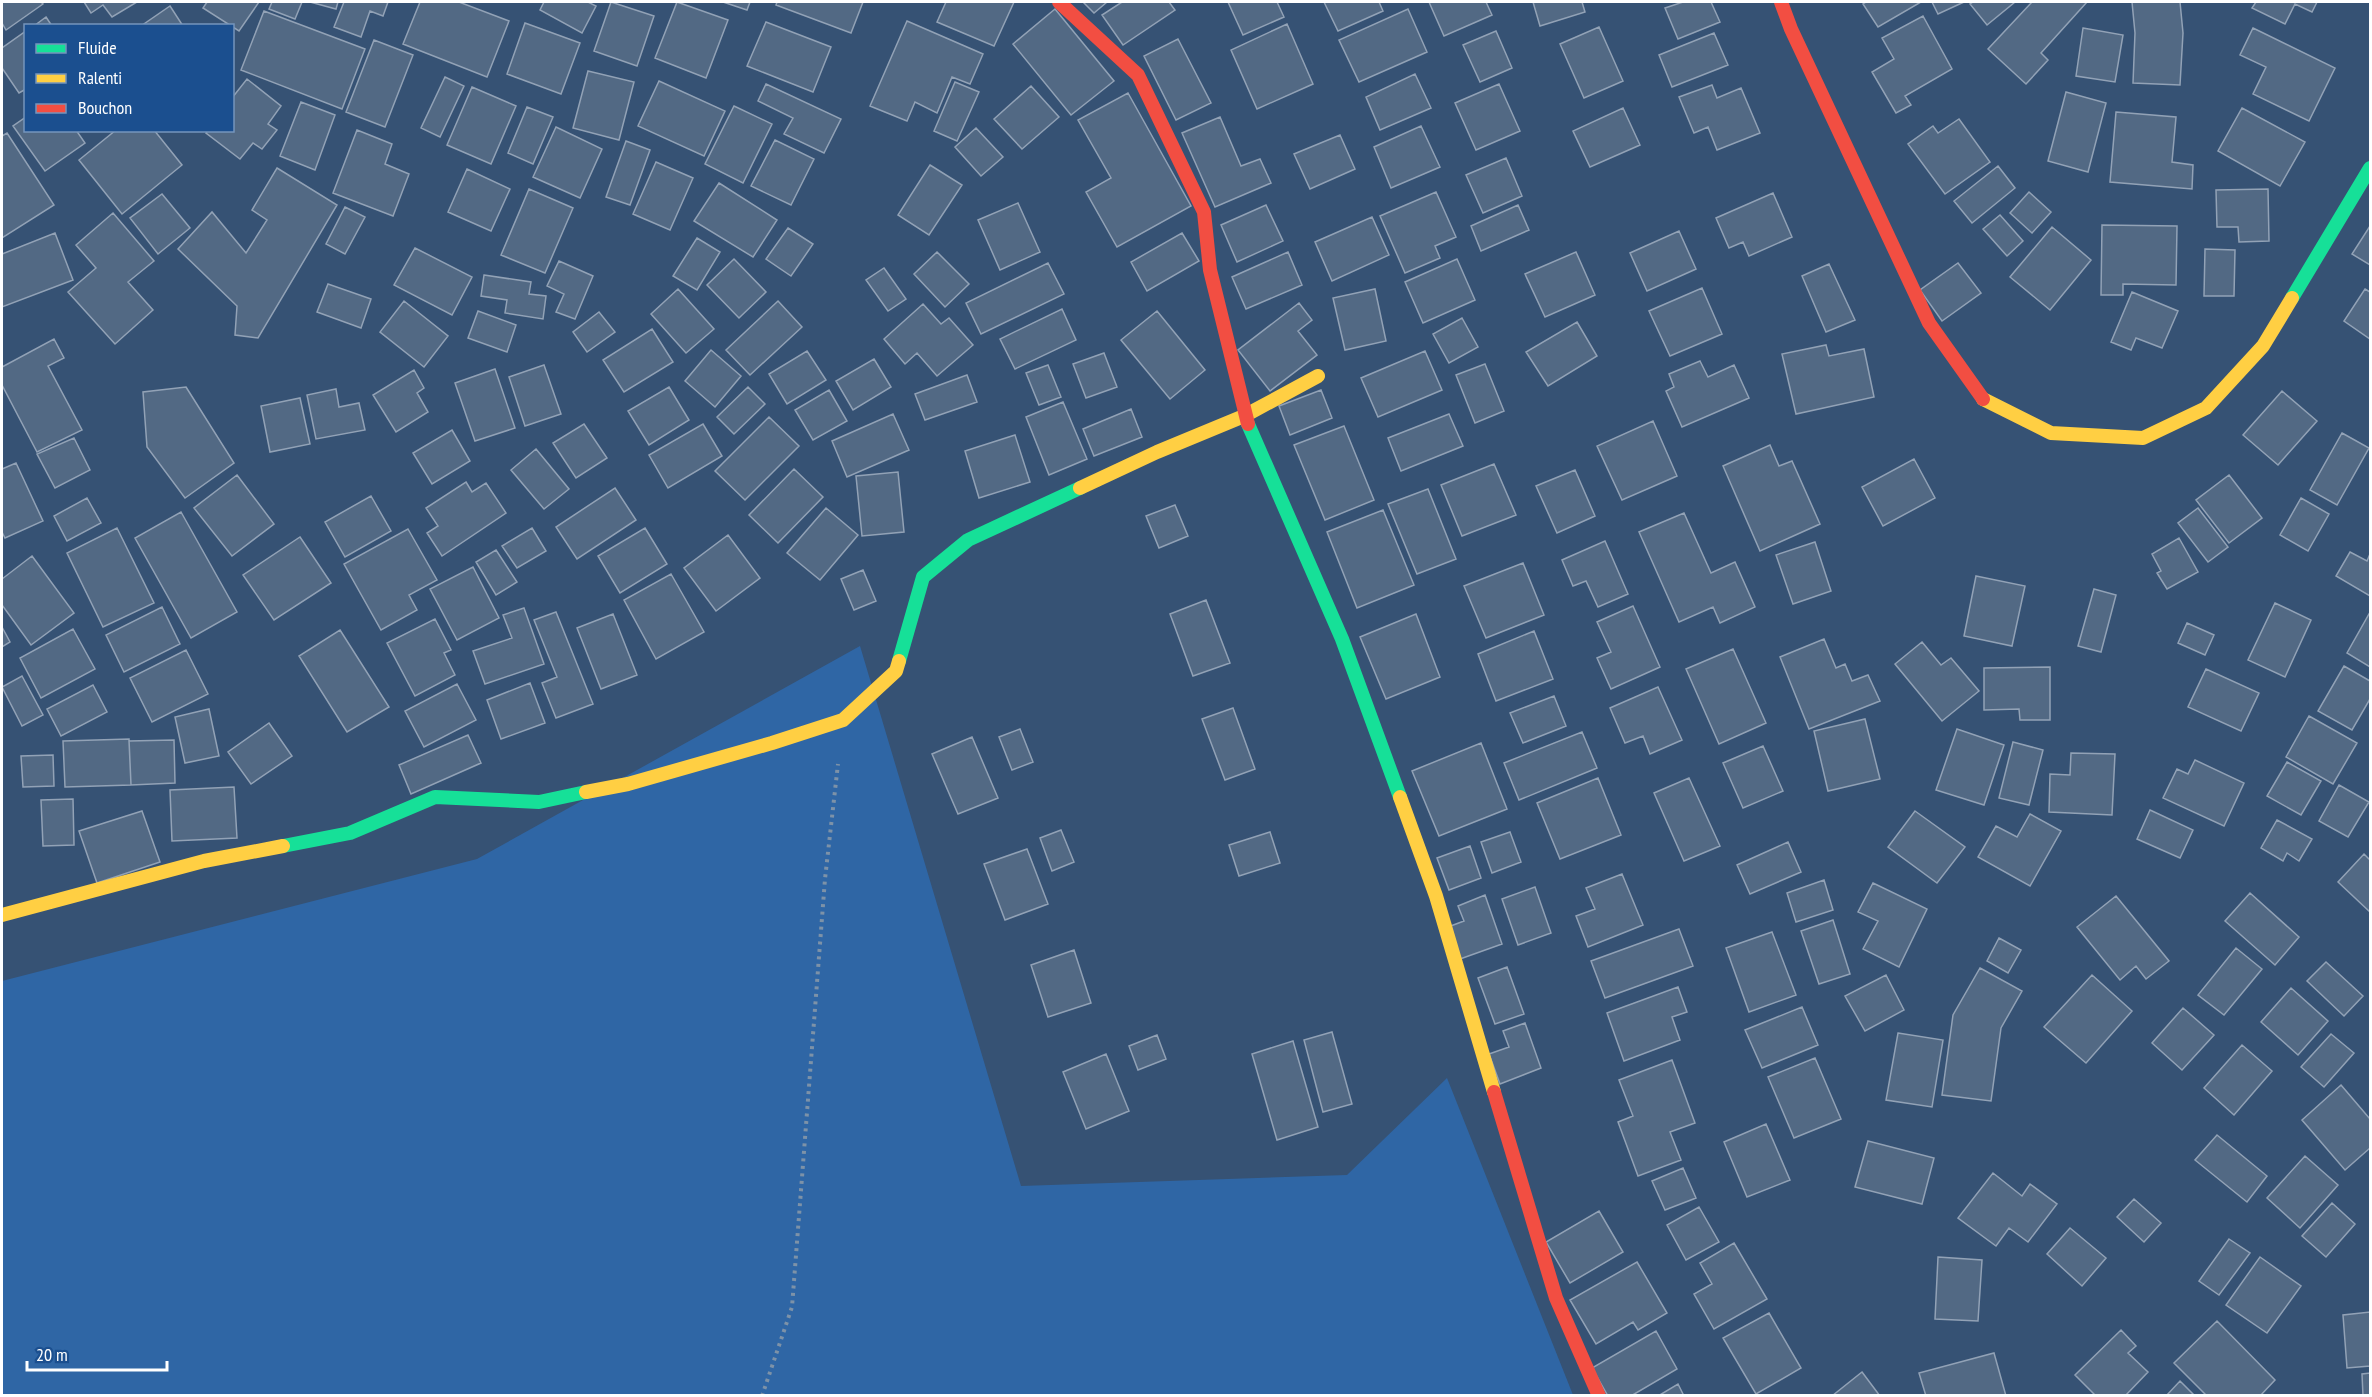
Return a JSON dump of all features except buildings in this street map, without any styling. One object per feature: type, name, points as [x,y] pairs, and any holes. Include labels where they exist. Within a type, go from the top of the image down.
[{"type":"street","points":[[1059,2],[1138,75],[1204,212],[1210,270],[1244,416],[1342,639],[1436,896],[1556,1298],[1599,1395]]},
{"type":"street","points":[[1781,2],[1791,29],[1929,322],[1984,400],[2051,433],[2143,438],[2206,408],[2263,346],[2370,168]]},
{"type":"street","points":[[2,915],[204,861],[350,833],[435,796],[539,802],[628,784],[843,720],[896,671],[923,578],[968,540],[1157,452],[1244,416],[1318,376]]},
{"type":"path","points":[[762,1395],[792,1307],[825,879],[843,720]]},
{"type":"shaded area","points":[[860,646],[1021,1186],[1347,1175],[1447,1078],[1573,1395],[2,1396],[2,981],[477,859]]},
{"type":"traffic: fast","points":[[2292,298],[2370,168]]},
{"type":"traffic: fast","points":[[1248,424],[1342,639],[1400,797]]},
{"type":"traffic: fast","points":[[899,661],[923,577],[968,540],[1080,488]]},
{"type":"traffic: fast","points":[[283,846],[350,833],[435,797],[539,802],[586,792]]},
{"type":"traffic: slow","points":[[1983,399],[2051,433],[2143,438],[2206,408],[2263,346],[2292,298]]},
{"type":"traffic: slow","points":[[1080,488],[1157,452],[1244,416],[1318,376]]},
{"type":"traffic: slow","points":[[586,792],[628,784],[843,720],[896,671],[899,661]]},
{"type":"traffic: slow","points":[[1400,797],[1436,896],[1494,1092]]},
{"type":"traffic: slow","points":[[2,915],[204,861],[283,846]]},
{"type":"traffic: jam","points":[[1059,2],[1138,75],[1204,212],[1210,270],[1248,424]]},
{"type":"traffic: jam","points":[[1781,2],[1791,29],[1929,323],[1983,399]]},
{"type":"traffic: jam","points":[[1494,1092],[1556,1298],[1599,1396]]}]
